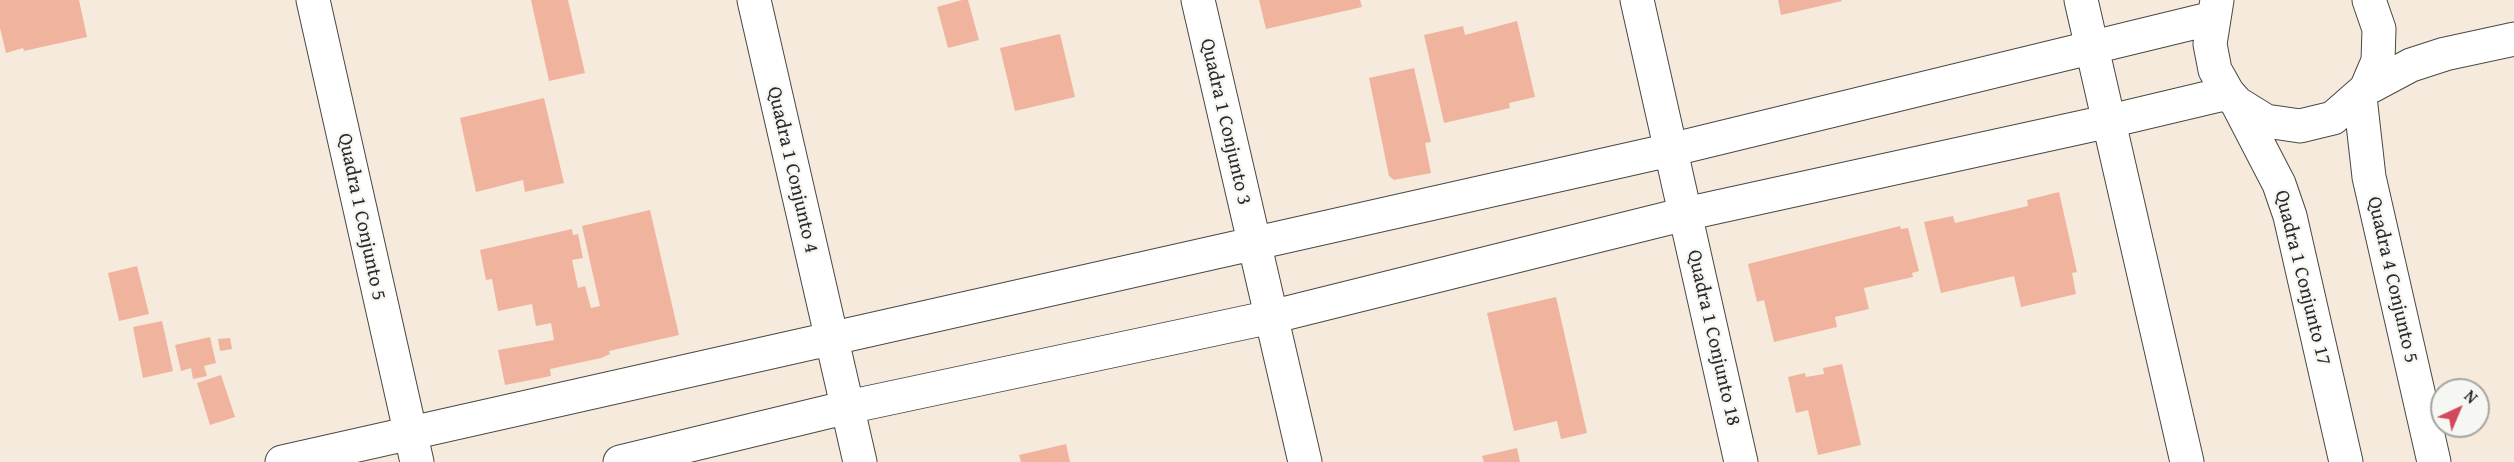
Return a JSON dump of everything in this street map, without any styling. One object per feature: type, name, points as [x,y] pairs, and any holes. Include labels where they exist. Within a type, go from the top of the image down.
[{"type":"street","name":"Quadra 1 Conjunto 5","points":[[313,0],[413,448]]},
{"type":"street","name":"Quadra 1 Conjunto 4","points":[[754,0],[860,462]]},
{"type":"street","name":"Quadra 1 Conjunto 3","points":[[1198,0],[1305,462]]},
{"type":"street","name":"Quadra 1 Conjunto 18","points":[[1637,0],[1742,462]]},
{"type":"street","points":[[2081,0],[2187,462]]},
{"type":"street","points":[[2363,93],[2378,61],[2379,29],[2369,0]]},
{"type":"street","points":[[282,462],[413,448],[831,340],[1670,150],[2092,46],[2217,7]]},
{"type":"street","name":"Quadra 1 Conjunto 17","points":[[2217,7],[2210,44],[2216,70],[2279,184],[2290,216],[2346,462]]},
{"type":"street","points":[[620,462],[848,407],[1270,317],[1685,214],[2110,121],[2232,98],[2266,121],[2300,126],[2333,118],[2363,93],[2411,65],[2445,54],[2514,39]]},
{"type":"street","name":"Quadra 4 Conjunto 5","points":[[2363,93],[2369,177],[2434,462]]},
{"type":"building","points":[[0,0],[79,0],[87,37],[6,53],[0,28]]},
{"type":"building","points":[[531,0],[568,0],[585,73],[549,81]]},
{"type":"building","points":[[968,0],[979,40],[948,48],[937,7]]},
{"type":"building","points":[[1259,0],[1360,0],[1362,7],[1266,29]]},
{"type":"building","points":[[1778,0],[1841,0],[1842,1],[1781,15]]},
{"type":"building","points":[[1517,21],[1535,97],[1509,103],[1510,108],[1444,123],[1424,35],[1463,26],[1465,35]]},
{"type":"building","points":[[1060,34],[1075,97],[1015,111],[1000,48]]},
{"type":"building","points":[[1414,68],[1431,142],[1425,143],[1431,173],[1394,180],[1389,176],[1369,78]]},
{"type":"building","points":[[544,98],[564,183],[525,192],[523,180],[476,192],[460,118]]},
{"type":"building","points":[[2059,192],[2077,272],[2072,273],[2076,294],[2021,307],[2014,276],[1941,293],[1924,222],[1953,216],[1955,223],[2028,206],[2027,200]]},
{"type":"building","points":[[650,210],[679,335],[609,351],[610,354],[601,358],[550,369],[551,376],[505,385],[498,350],[554,340],[551,323],[536,326],[532,304],[498,311],[492,279],[486,280],[480,250],[572,229],[573,235],[578,234],[583,258],[572,260],[578,288],[585,286],[591,308],[600,306],[582,226]]},
{"type":"building","points":[[1900,226],[1901,229],[1908,228],[1919,271],[1912,273],[1913,277],[1864,288],[1869,309],[1835,317],[1837,327],[1774,342],[1764,300],[1757,302],[1748,264]]},
{"type":"building","points":[[137,266],[149,314],[119,321],[108,273]]},
{"type":"building","points":[[1556,297],[1587,433],[1561,439],[1557,421],[1514,431],[1487,313]]},
{"type":"building","points":[[162,321],[173,371],[143,378],[133,327]]},
{"type":"building","points":[[210,337],[216,363],[204,366],[207,376],[193,379],[191,368],[181,371],[175,345]]},
{"type":"building","points":[[230,338],[232,349],[220,351],[218,339]]},
{"type":"building","points":[[1842,364],[1861,445],[1818,455],[1808,410],[1796,413],[1788,377],[1805,373],[1806,377],[1824,374],[1823,368]]},
{"type":"building","points":[[221,375],[235,417],[210,425],[197,383]]},
{"type":"building","points":[[1066,444],[1070,462],[1021,462],[1019,455]]},
{"type":"building","points":[[1517,448],[1520,462],[1484,462],[1482,456]]}]
